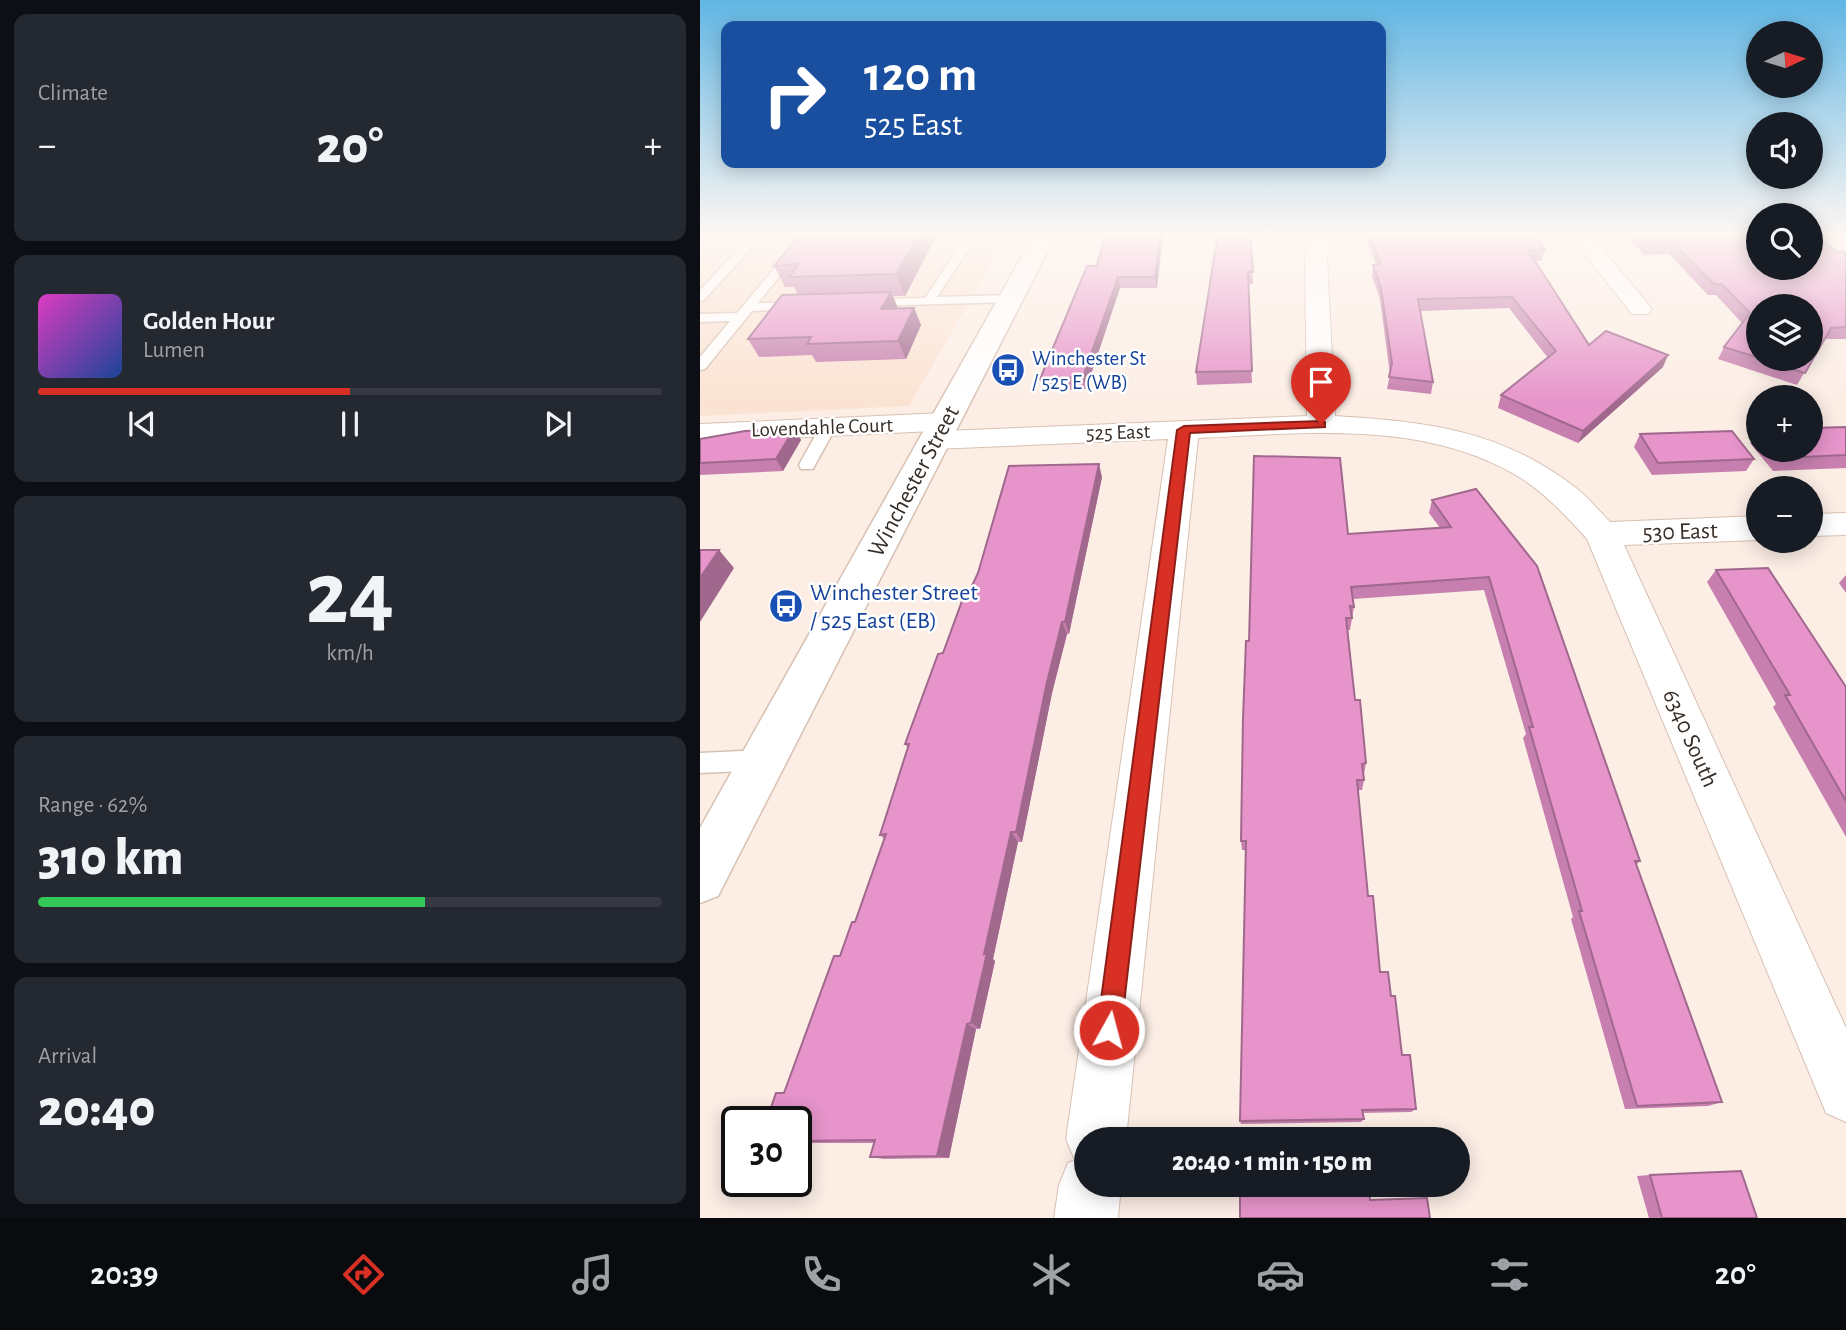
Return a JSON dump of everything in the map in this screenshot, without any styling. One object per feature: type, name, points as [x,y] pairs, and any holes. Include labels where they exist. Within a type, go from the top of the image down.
[{"type":"main road","name":"Winchester Street","points":[[700,878],[1016,290]]},
{"type":"street","points":[[1317,290],[1321,424]]},
{"type":"street","points":[[1624,290],[1640,309]]},
{"type":"street","name":"525 East","points":[[940,431],[1184,430],[1321,424],[1414,430],[1468,442]]},
{"type":"street","name":"Lovendahle Court","points":[[700,433],[828,427],[940,431]]},
{"type":"street","points":[[1097,1127],[1184,430]]},
{"type":"street","name":"6340 South","points":[[1468,442],[1531,471],[1567,496],[1602,534],[1846,1093]]},
{"type":"street","points":[[1823,525],[1846,524]]},
{"type":"street","name":"530 East","points":[[1602,534],[1746,528]]},
{"type":"street","points":[[1086,1218],[1089,1197]]},
{"type":"lane","points":[[700,366],[762,290]]},
{"type":"lane","points":[[928,302],[936,290]]},
{"type":"lane","points":[[859,304],[1011,299]]},
{"type":"lane","points":[[700,318],[817,305]]},
{"type":"lane","points":[[807,466],[828,427]]},
{"type":"lane","points":[[700,763],[764,760]]},
{"type":"shaded area","points":[[700,290],[976,290],[909,406],[700,416]]},
{"type":"building","points":[[1077,290],[1114,290],[1083,377],[1040,379]]},
{"type":"building","points":[[1209,290],[1249,290],[1252,371],[1196,372]]},
{"type":"building","points":[[1381,290],[1554,290],[1589,345],[1606,331],[1668,355],[1583,431],[1501,395],[1556,351],[1512,297],[1418,299],[1433,382],[1389,377],[1392,363]]},
{"type":"building","points":[[1728,290],[1846,290],[1846,327],[1831,328],[1823,342],[1823,294],[1746,294],[1746,309]]},
{"type":"building","points":[[891,292],[881,309],[914,308],[898,341],[807,344],[811,337],[748,339],[782,295]]},
{"type":"building","points":[[1746,318],[1746,354],[1724,347]]},
{"type":"building","points":[[1846,427],[1846,455],[1823,456],[1823,428]]},
{"type":"building","points":[[794,429],[776,459],[700,463],[700,439],[745,431]]},
{"type":"building","points":[[1732,431],[1746,449],[1746,459],[1658,463],[1640,434]]},
{"type":"building","points":[[1254,456],[1340,458],[1348,534],[1451,527],[1432,500],[1476,489],[1537,566],[1640,861],[1635,861],[1722,1102],[1637,1106],[1579,911],[1582,911],[1529,727],[1533,727],[1489,577],[1351,587],[1354,607],[1350,606],[1352,618],[1346,618],[1355,700],[1360,700],[1366,763],[1362,764],[1364,780],[1357,780],[1368,896],[1373,896],[1380,972],[1388,972],[1391,996],[1395,996],[1402,1055],[1410,1055],[1416,1109],[1362,1110],[1364,1119],[1240,1121],[1246,841],[1241,841],[1243,718],[1246,641],[1249,641]]},
{"type":"building","points":[[1099,464],[1065,622],[1062,622],[1047,682],[1016,832],[1011,832],[984,954],[987,953],[971,1023],[967,1024],[937,1156],[870,1157],[875,1140],[812,1141],[812,1106],[772,1106],[776,1093],[784,1093],[834,956],[840,956],[852,922],[855,922],[886,834],[880,835],[909,744],[905,744],[938,654],[943,653],[966,590],[970,590],[978,573],[1009,466]]},
{"type":"building","points":[[700,550],[719,550],[700,578]]},
{"type":"building","points":[[1768,568],[1846,687],[1846,801],[1785,695],[1790,695],[1716,570]]},
{"type":"building","points":[[1741,1171],[1757,1218],[1662,1218],[1650,1175]]},
{"type":"building","points":[[1240,1197],[1370,1197],[1370,1200],[1427,1198],[1430,1218],[1240,1218]]},
{"type":"place","name":"Winchester St / 525 E (WB)","points":[[1008,370]]},
{"type":"place","name":"Winchester Street / 525 East (EB)","points":[[786,606]]},
{"type":"route","points":[[1109,1030],[1184,430],[1321,424]]}]
